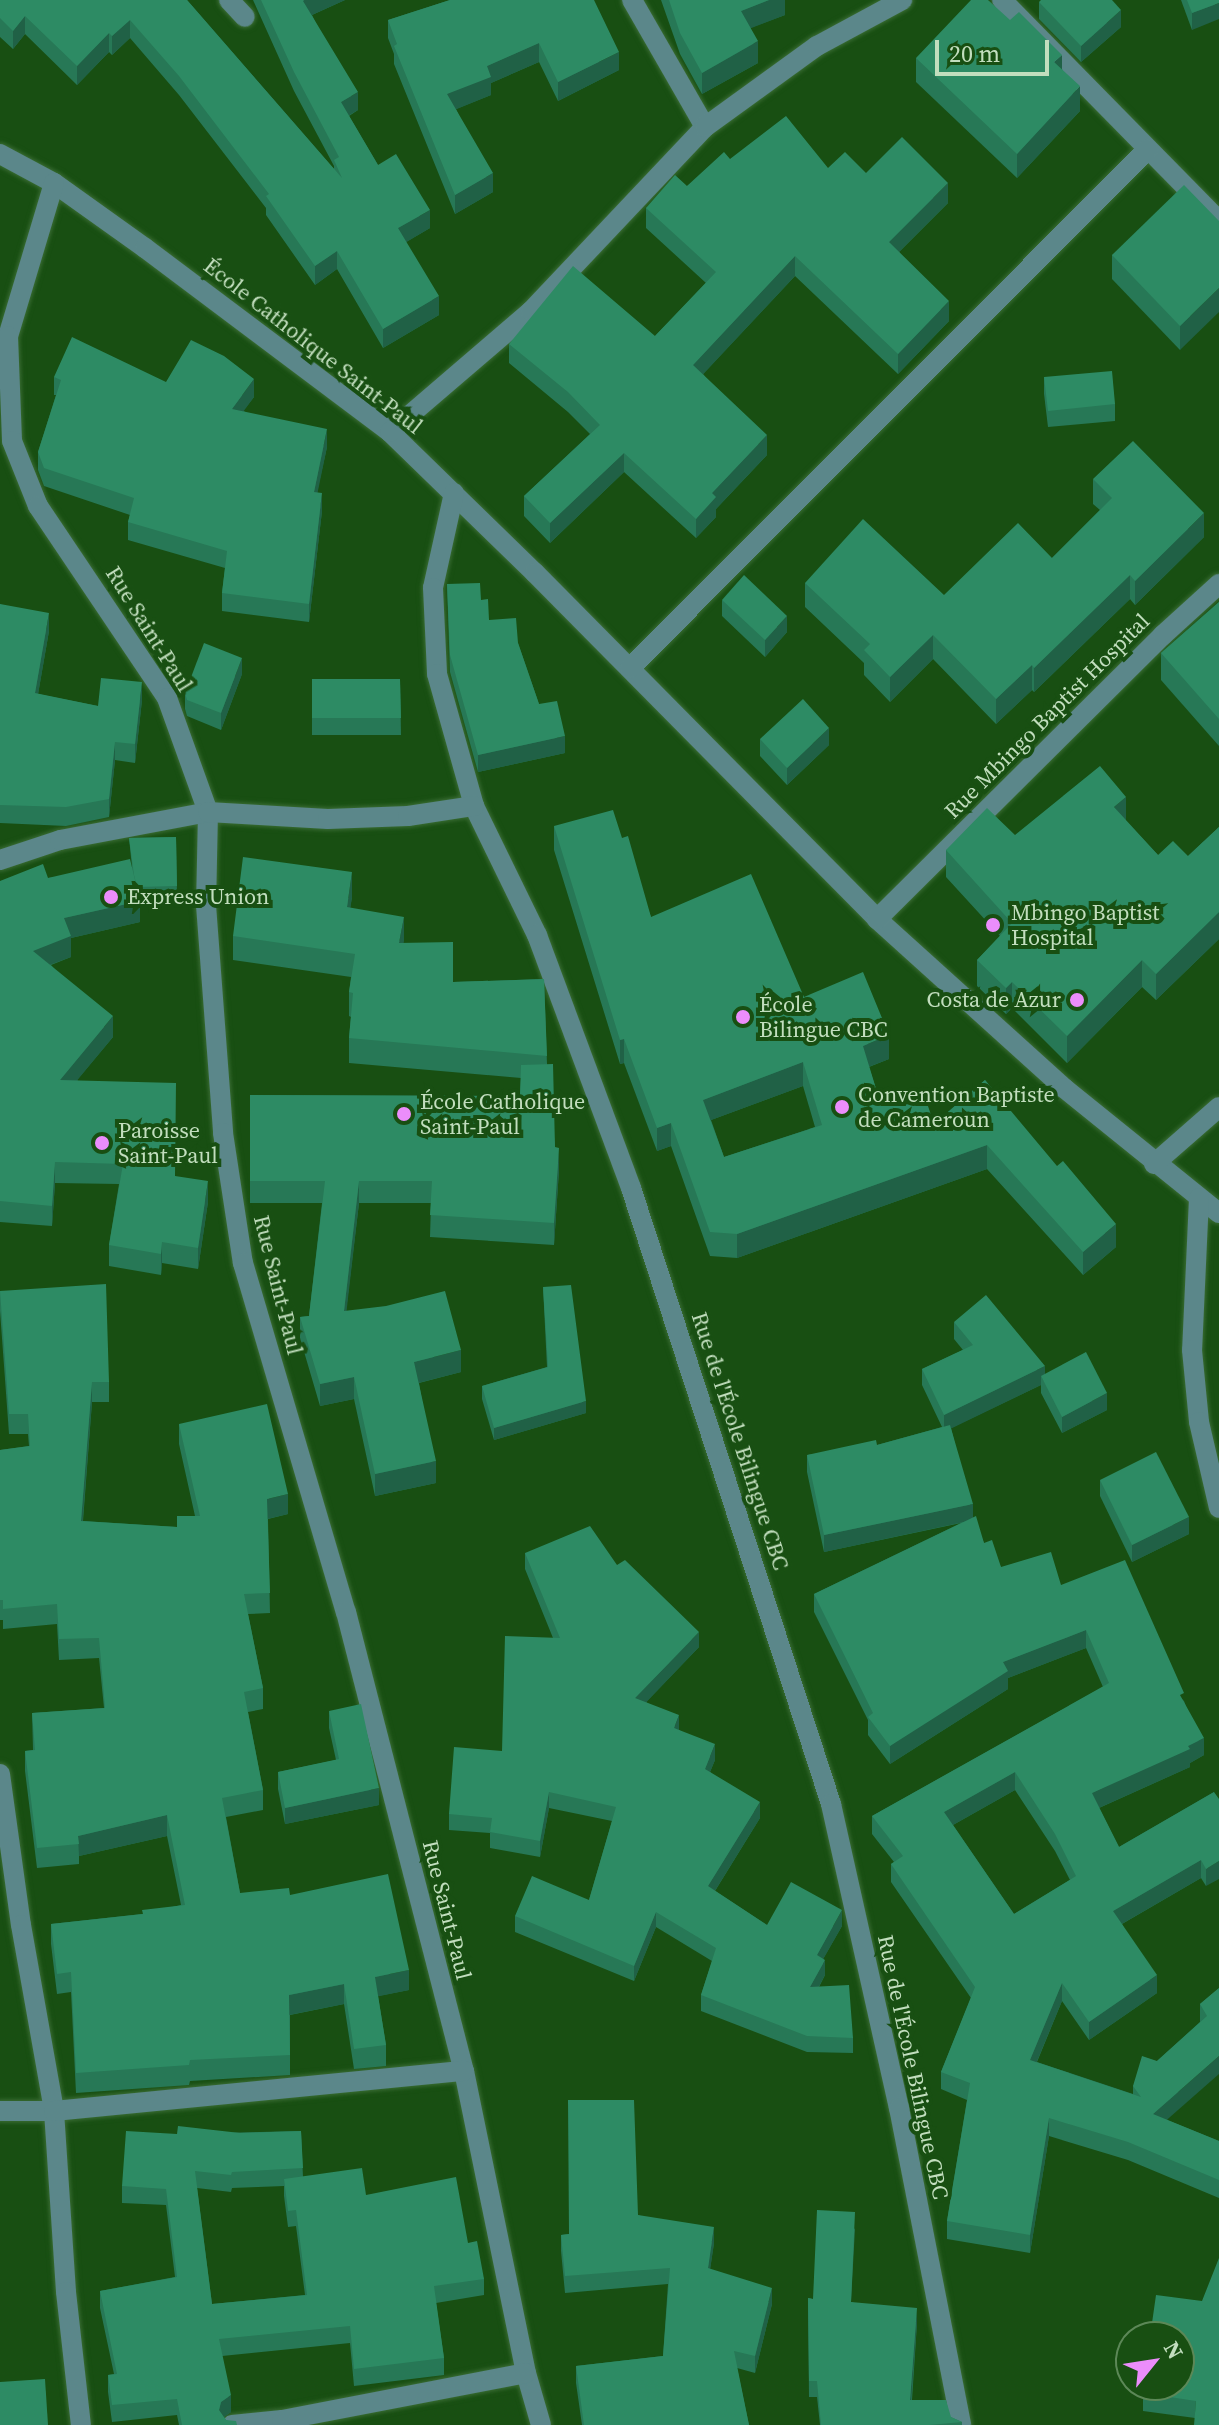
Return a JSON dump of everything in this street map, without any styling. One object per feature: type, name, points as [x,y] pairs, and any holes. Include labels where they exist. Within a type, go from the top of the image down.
[{"type":"street","points":[[229,0],[245,17]]},
{"type":"street","points":[[632,0],[705,127]]},
{"type":"street","points":[[390,432],[531,311],[705,127],[817,46],[902,0]]},
{"type":"street","points":[[1002,0],[1219,221]]},
{"type":"street","points":[[630,668],[1148,149]]},
{"type":"street","name":"École Catholique Saint-Paul","points":[[0,154],[54,183],[274,342],[390,432],[630,668],[877,919],[1154,1164],[1219,1213]]},
{"type":"street","name":"Rue Saint-Paul","points":[[54,183],[8,336],[12,441],[38,506],[167,698],[208,812],[206,905],[223,1133],[243,1263],[346,1612],[464,2071],[526,2373],[541,2425]]},
{"type":"street","name":"Rue de l'École Bilingue CBC","points":[[454,493],[433,588],[437,674],[474,806],[537,935],[631,1188],[831,1804],[899,2108],[961,2425]]},
{"type":"street","name":"Rue Mbingo Baptist Hospital","points":[[877,919],[1163,635],[1219,584]]},
{"type":"street","points":[[0,860],[60,840],[208,812],[328,819],[408,816],[474,806]]},
{"type":"street","points":[[1154,1164],[1219,1107]]},
{"type":"street","points":[[1199,1198],[1192,1350],[1199,1422],[1219,1508]]},
{"type":"street","points":[[0,1774],[21,1925],[54,2111],[66,2292],[81,2425]]},
{"type":"street","points":[[0,2111],[54,2111],[464,2071]]},
{"type":"street","points":[[232,2425],[282,2420],[526,2373]]},
{"type":"building","points":[[0,0],[187,0],[342,178],[334,160],[339,157],[294,72],[261,0],[304,0],[358,92],[341,102],[378,165],[396,154],[430,210],[398,228],[439,296],[383,329],[337,251],[315,266],[266,196],[269,194],[179,76],[130,20],[112,36],[109,33],[77,66],[25,16],[13,31],[0,18]]},
{"type":"building","points":[[450,0],[594,0],[619,52],[558,82],[539,43],[487,66],[491,77],[447,94],[493,173],[455,195],[394,46],[397,44],[388,20]]},
{"type":"building","points":[[669,0],[769,0],[741,11],[758,41],[702,73],[680,33]]},
{"type":"building","points":[[971,0],[988,0],[1010,20],[1019,12],[1062,55],[1054,62],[1080,86],[1017,154],[916,58]]},
{"type":"building","points":[[1112,0],[1121,10],[1081,46],[1039,2]]},
{"type":"building","points":[[1187,0],[1219,0],[1219,3],[1192,13]]},
{"type":"building","points":[[786,116],[828,168],[845,152],[866,173],[902,137],[948,183],[889,242],[949,301],[898,354],[795,256],[693,365],[767,435],[712,493],[716,497],[696,519],[624,453],[550,523],[524,496],[600,425],[568,392],[509,344],[573,266],[655,336],[716,272],[646,208],[675,175],[687,186],[724,152],[730,159]]},
{"type":"building","points":[[1184,185],[1219,221],[1219,288],[1180,326],[1112,255]]},
{"type":"building","points":[[72,337],[166,382],[191,340],[224,356],[254,379],[232,409],[327,429],[314,492],[322,493],[309,604],[222,593],[227,551],[128,522],[134,498],[44,468],[38,452],[61,380],[54,377]]},
{"type":"building","points":[[1112,371],[1115,404],[1048,411],[1044,377]]},
{"type":"building","points":[[1133,441],[1204,513],[1135,581],[1130,575],[1034,668],[1032,665],[996,699],[933,635],[890,677],[864,650],[870,644],[805,583],[863,519],[944,595],[1018,523],[1052,558],[1112,498],[1093,479]]},
{"type":"building","points":[[744,575],[787,616],[765,640],[722,600]]},
{"type":"building","points":[[480,583],[481,600],[488,599],[489,620],[516,618],[518,643],[539,704],[557,701],[565,736],[478,755],[450,655],[447,584]]},
{"type":"building","points":[[1219,602],[1219,719],[1161,653]]},
{"type":"building","points":[[0,604],[49,613],[35,693],[98,706],[101,678],[142,682],[135,744],[115,742],[109,799],[66,807],[0,805]]},
{"type":"building","points":[[204,643],[242,658],[221,713],[187,700],[185,693]]},
{"type":"building","points":[[312,679],[400,679],[401,718],[312,718]]},
{"type":"building","points":[[803,699],[829,728],[787,768],[760,739]]},
{"type":"building","points":[[1100,766],[1126,797],[1114,807],[1158,855],[1173,841],[1188,856],[1219,827],[1219,912],[1156,974],[1142,960],[1067,1036],[1012,982],[1006,988],[977,960],[1012,923],[946,850],[987,808],[1015,835]]},
{"type":"building","name":"École Bilingue CBC","points":[[613,810],[622,838],[628,836],[651,917],[751,874],[804,997],[863,972],[889,1035],[863,1046],[881,1105],[923,1091],[934,1124],[985,1080],[1057,1166],[1063,1161],[1116,1224],[1083,1252],[987,1145],[737,1234],[710,1232],[671,1123],[657,1128],[624,1039],[620,1040],[554,826]],"holes":[[[803,1062],[822,1125],[724,1157],[703,1100]]]},
{"type":"building","points":[[176,837],[177,886],[137,887],[129,838]]},
{"type":"building","points":[[243,857],[352,872],[347,907],[404,917],[399,943],[453,942],[453,982],[544,979],[547,1056],[349,1038],[353,993],[349,992],[355,954],[233,936]]},
{"type":"building","points":[[130,859],[140,901],[64,918],[71,936],[33,951],[113,1016],[60,1080],[176,1083],[175,1176],[208,1181],[198,1248],[162,1242],[161,1254],[109,1245],[123,1164],[55,1162],[52,1206],[0,1201],[0,881],[43,864],[48,878]]},
{"type":"building","points":[[553,1064],[555,1147],[559,1148],[554,1223],[430,1215],[432,1181],[359,1181],[344,1311],[386,1306],[445,1291],[461,1350],[414,1362],[436,1461],[375,1474],[354,1377],[320,1384],[300,1317],[309,1316],[325,1181],[250,1181],[250,1095],[520,1096],[521,1065]]},
{"type":"building","points":[[106,1284],[109,1382],[92,1382],[81,1521],[177,1527],[177,1516],[200,1516],[179,1424],[267,1404],[288,1494],[267,1499],[270,1593],[244,1594],[263,1688],[244,1692],[263,1790],[222,1798],[240,1893],[289,1888],[290,1895],[388,1874],[409,1970],[375,1977],[386,2045],[354,2049],[344,1984],[289,1995],[290,2055],[190,2060],[189,2065],[76,2073],[71,1972],[57,1974],[51,1924],[143,1914],[142,1910],[185,1905],[167,1815],[78,1836],[79,1844],[37,1848],[25,1751],[35,1750],[32,1713],[105,1708],[99,1638],[59,1639],[57,1604],[3,1609],[3,1600],[0,1600],[0,1450],[30,1446],[28,1414],[9,1414],[0,1291]]},
{"type":"building","points":[[571,1285],[586,1401],[494,1428],[482,1386],[548,1367],[543,1287]]},
{"type":"building","points":[[986,1295],[1045,1366],[944,1415],[922,1369],[973,1345],[954,1322]]},
{"type":"building","points":[[1086,1352],[1107,1393],[1062,1417],[1041,1376]]},
{"type":"building","points":[[950,1425],[973,1504],[824,1535],[807,1455],[876,1440],[877,1445]]},
{"type":"building","points":[[1156,1452],[1189,1517],[1132,1545],[1100,1480]]},
{"type":"building","points":[[976,1516],[984,1543],[992,1540],[1001,1567],[1051,1552],[1061,1585],[1125,1560],[1184,1693],[1180,1695],[1204,1738],[1188,1746],[1190,1749],[1092,1793],[1119,1847],[1214,1792],[1219,1799],[1219,1861],[1206,1869],[1201,1860],[1113,1911],[1157,1975],[1089,2022],[1062,1983],[1030,2060],[1141,2097],[1133,2086],[1142,2056],[1157,2061],[1207,2016],[1200,2004],[1219,1988],[1219,2056],[1153,2114],[1219,2141],[1219,2180],[1128,2142],[1049,2118],[1030,2235],[947,2221],[970,2083],[941,2072],[975,1987],[891,1864],[903,1856],[872,1816],[1109,1683],[1086,1630],[1003,1662],[1008,1671],[890,1746],[868,1717],[873,1713],[814,1594]],"holes":[[[1015,1772],[1055,1834],[1076,1876],[1014,1914],[944,1812]]]},
{"type":"building","points":[[590,1526],[617,1565],[625,1560],[699,1632],[635,1698],[679,1715],[674,1728],[715,1744],[705,1769],[760,1802],[708,1886],[767,1925],[791,1882],[842,1910],[817,1955],[825,1960],[810,1987],[849,1985],[853,2038],[807,2036],[701,1995],[716,1948],[656,1912],[634,1966],[515,1916],[532,1876],[589,1900],[616,1807],[549,1792],[540,1841],[490,1832],[492,1818],[449,1814],[454,1747],[502,1751],[505,1636],[560,1638],[525,1553]]},
{"type":"building","points":[[361,1704],[379,1788],[285,1808],[278,1772],[339,1759],[329,1711]]},
{"type":"building","points":[[568,2100],[634,2100],[638,2215],[714,2227],[708,2268],[772,2288],[755,2356],[734,2351],[749,2425],[584,2425],[576,2366],[663,2356],[670,2268],[565,2276],[561,2235],[569,2234]]},
{"type":"building","points":[[178,2126],[240,2133],[301,2131],[303,2168],[232,2172],[231,2175],[195,2171],[212,2304],[307,2295],[296,2210],[288,2211],[284,2179],[362,2168],[366,2195],[456,2177],[468,2243],[477,2241],[484,2279],[434,2286],[444,2358],[354,2369],[350,2326],[219,2339],[231,2395],[221,2402],[219,2410],[226,2420],[236,2421],[237,2425],[182,2425],[177,2399],[112,2405],[108,2375],[117,2374],[100,2291],[177,2277],[166,2189],[122,2186],[126,2131],[177,2134]]},
{"type":"building","points":[[817,2210],[855,2212],[851,2302],[917,2308],[910,2400],[946,2400],[951,2417],[962,2422],[821,2425],[817,2381],[809,2381],[808,2298],[813,2299]]},
{"type":"building","points":[[1219,2258],[1219,2425],[1194,2425],[1195,2321],[1152,2321],[1156,2295],[1202,2301]]},
{"type":"building","points":[[45,2379],[48,2425],[0,2425],[0,2382]]},
{"type":"place","name":"Express Union","points":[[111,897]]},
{"type":"place","name":"Mbingo Baptist Hospital","points":[[993,925]]},
{"type":"place","name":"Costa de Azur","points":[[1077,1000]]},
{"type":"place","name":"École Bilingue CBC","points":[[743,1017]]},
{"type":"place","name":"Convention Baptiste de Cameroun","points":[[842,1107]]},
{"type":"place","name":"École Catholique Saint-Paul","points":[[404,1114]]},
{"type":"place","name":"Paroisse Saint-Paul","points":[[102,1143]]}]
